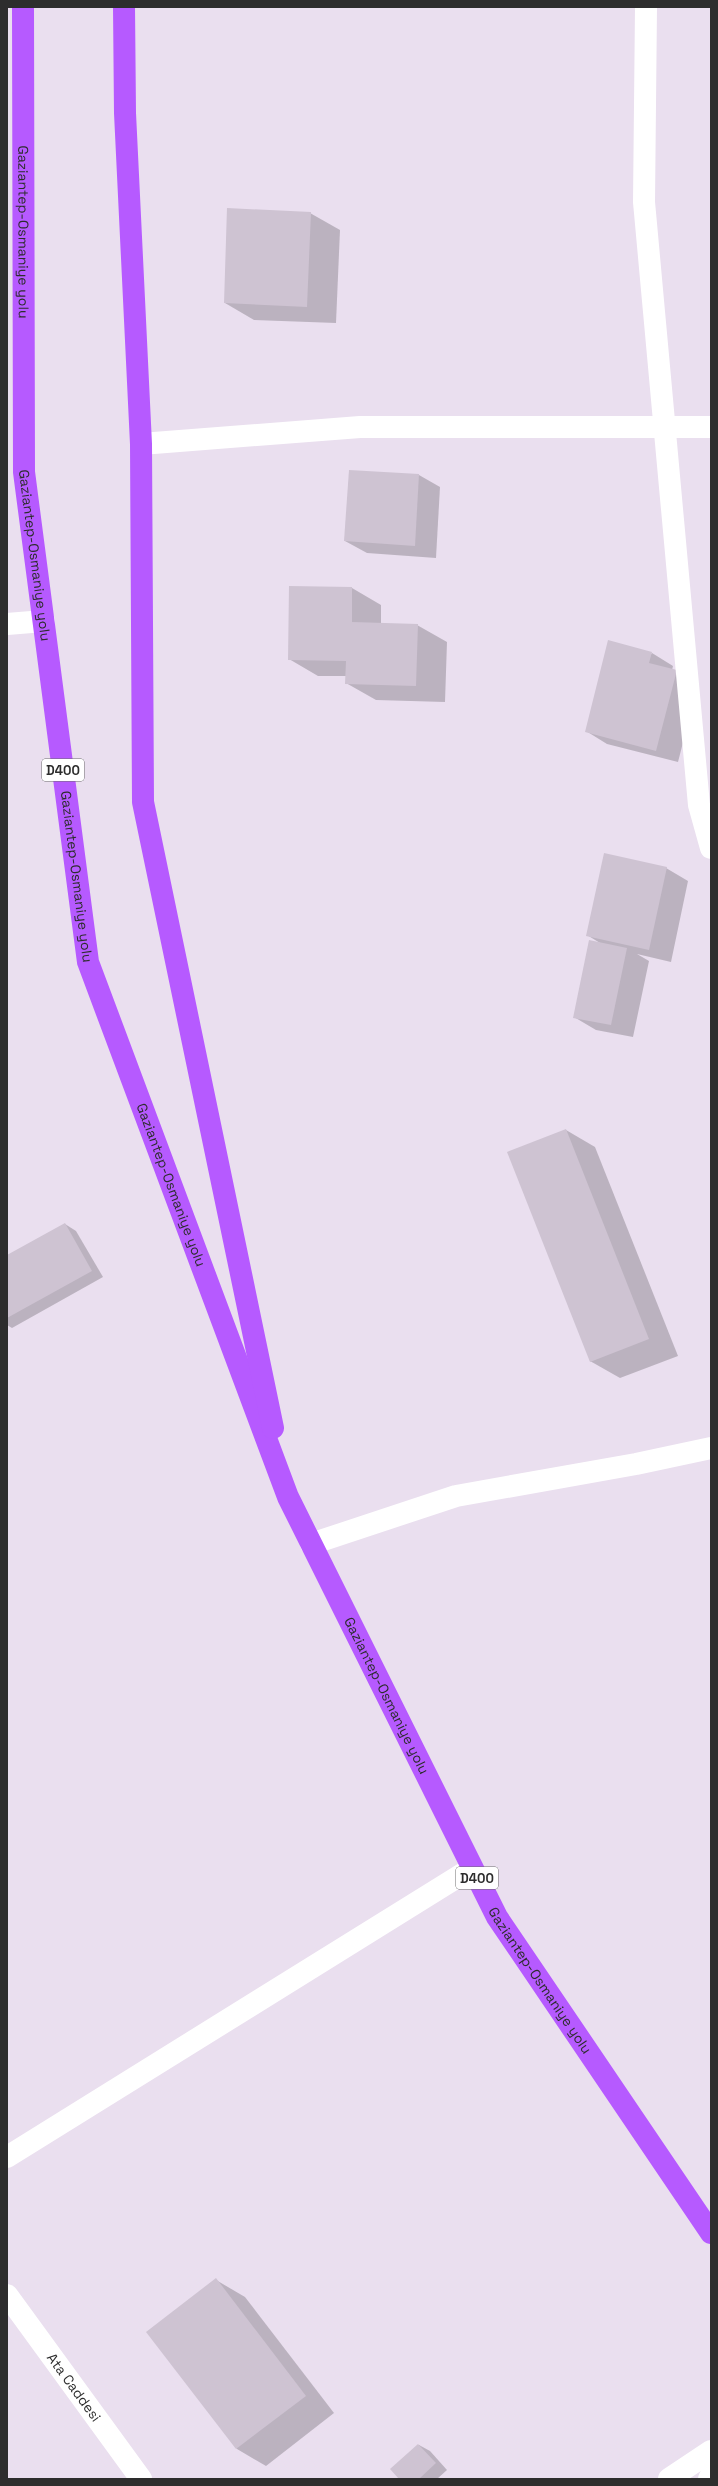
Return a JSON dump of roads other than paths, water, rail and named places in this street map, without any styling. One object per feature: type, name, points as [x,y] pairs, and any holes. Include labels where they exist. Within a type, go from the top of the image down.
[{"type":"highway","name":"Gaziantep-Osmaniye yolu","points":[[23,7],[24,472],[88,962],[288,1498],[496,1917],[711,2233]]},
{"type":"highway","name":"Gaziantep-Osmaniye yolu","points":[[124,7],[125,113],[141,444],[143,802],[288,1498]]},
{"type":"street","points":[[646,7],[644,202],[699,805],[711,848]]},
{"type":"street","points":[[141,444],[360,427],[665,425],[711,427]]},
{"type":"street","points":[[7,624],[44,621]]},
{"type":"street","points":[[311,1544],[456,1496],[636,1464],[711,1448]]},
{"type":"street","points":[[7,2157],[472,1868]]},
{"type":"street","name":"Ata Caddesi","points":[[7,2295],[141,2479]]},
{"type":"street","points":[[669,2479],[711,2450]]},
{"type":"street","points":[[709,2479],[711,2475]]}]
